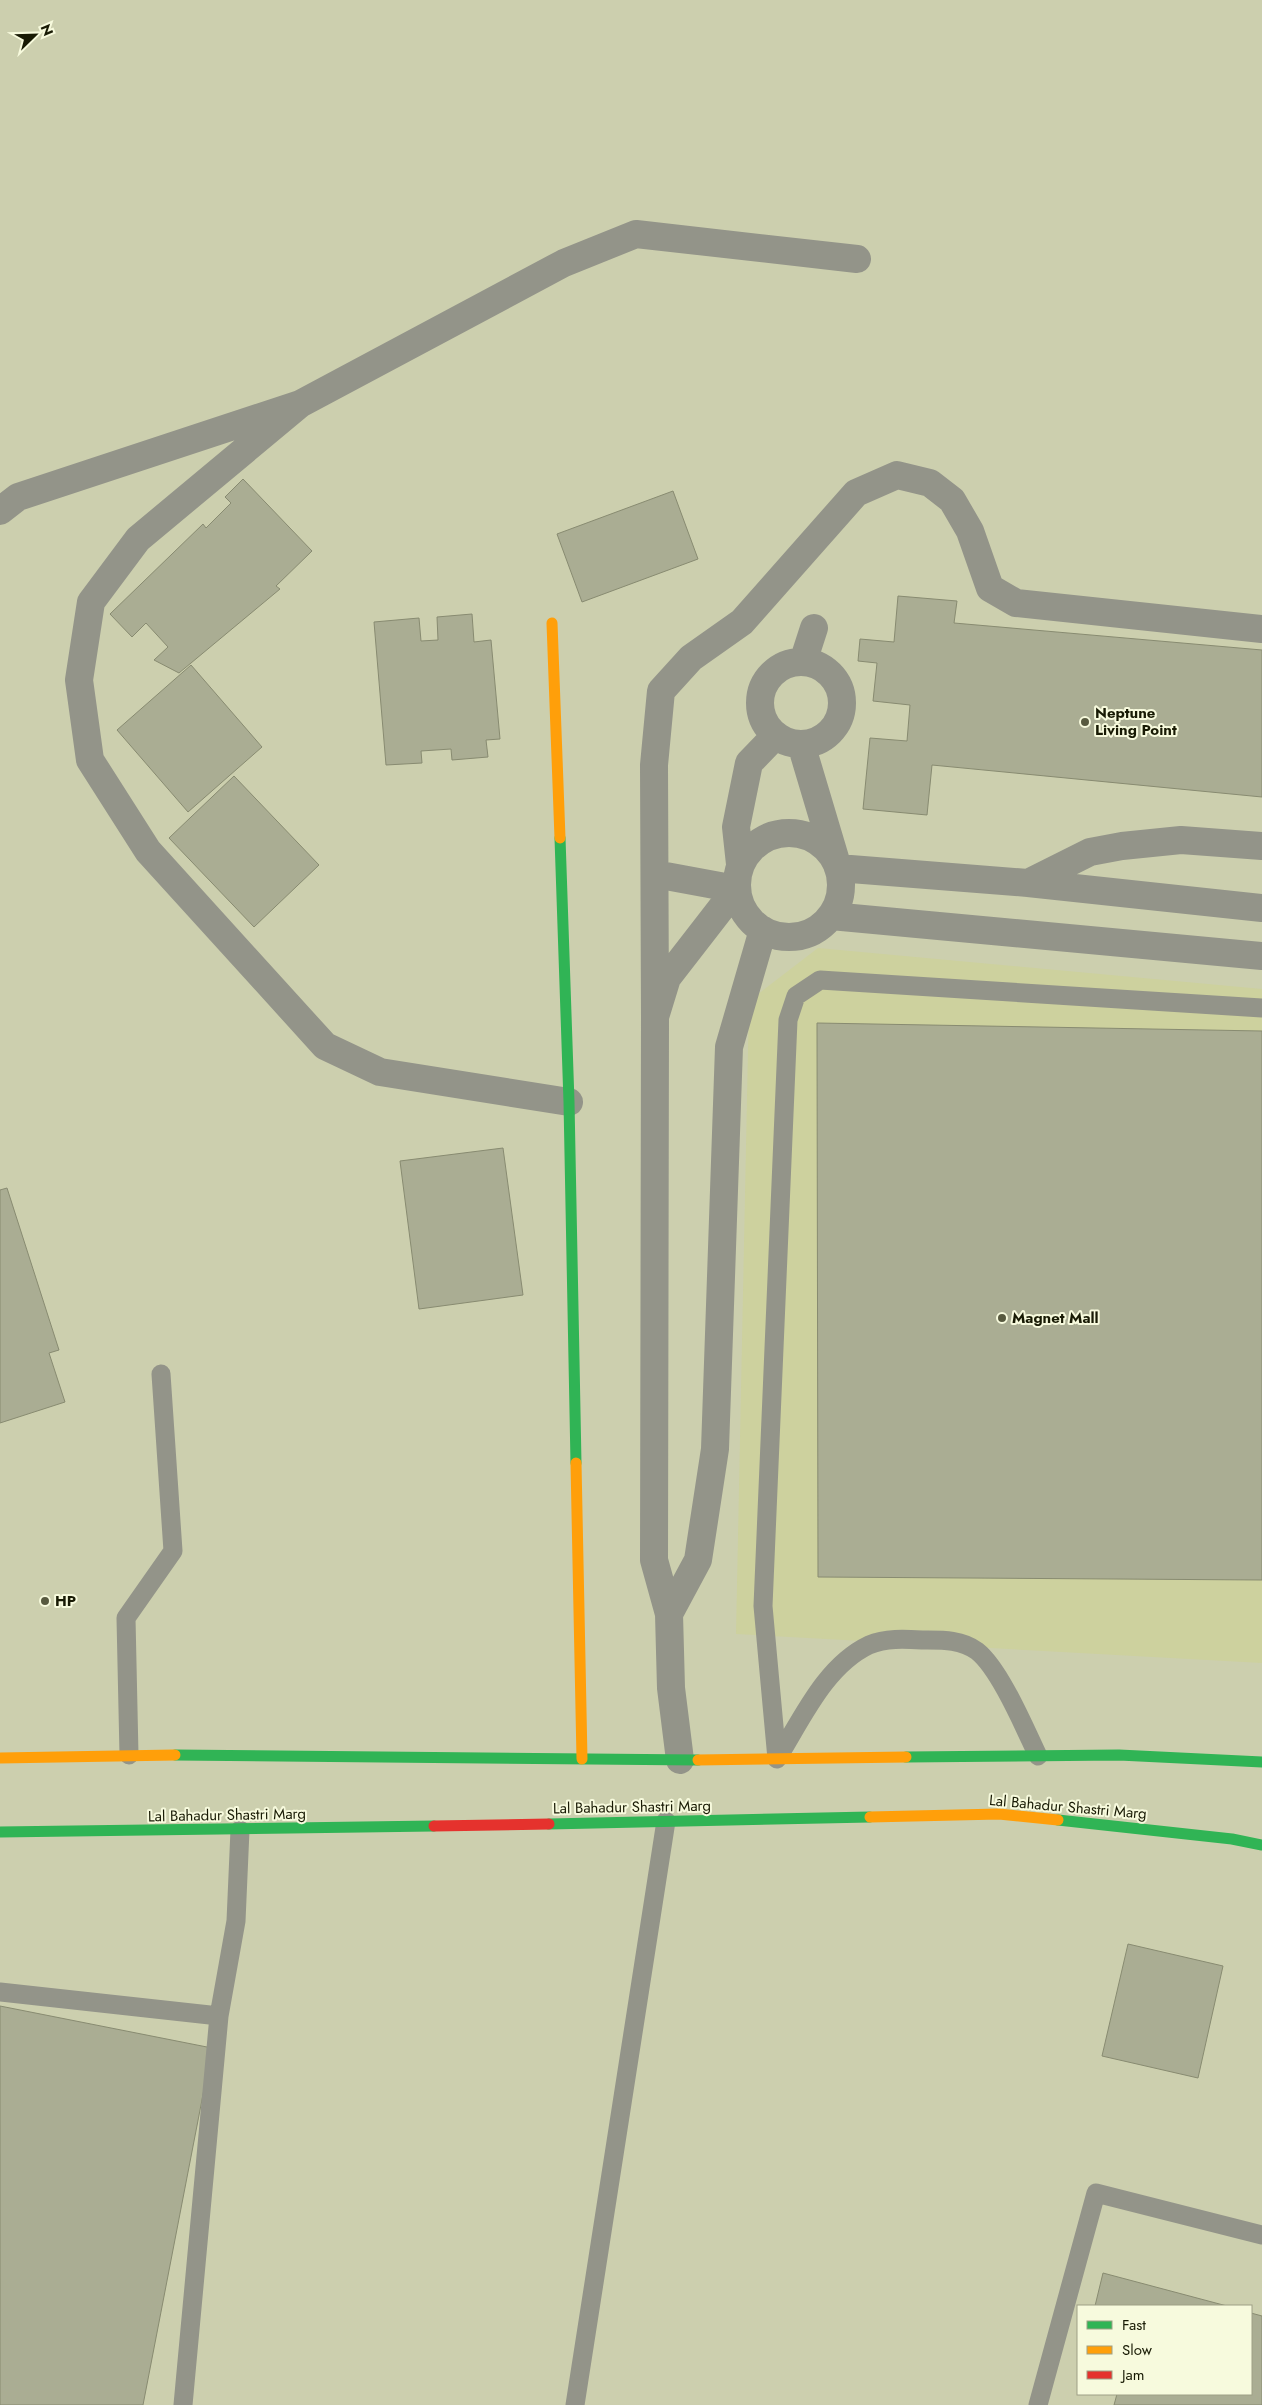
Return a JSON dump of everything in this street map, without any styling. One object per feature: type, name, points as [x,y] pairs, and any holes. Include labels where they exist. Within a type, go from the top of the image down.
[{"type":"main road","points":[[552,623],[569,1102],[582,1759]]},
{"type":"main road","points":[[0,1758],[130,1754],[680,1760],[1119,1755],[1262,1762]]},
{"type":"main road","name":"Lal Bahadur Shastri Marg","points":[[0,1832],[240,1830],[999,1814],[1232,1839],[1262,1845]]},
{"type":"street","points":[[0,511],[18,498],[300,404],[564,263],[636,234],[857,259]]},
{"type":"street","points":[[300,404],[138,539],[90,602],[79,680],[90,760],[148,851],[325,1046],[380,1072],[569,1102]]},
{"type":"street","points":[[680,1760],[671,1688],[669,1614],[654,1560],[654,765],[661,691],[691,658],[742,622],[856,493],[897,475],[930,483],[952,500],[970,531],[990,588],[1016,603],[1262,628]]},
{"type":"street","points":[[803,662],[814,628]]},
{"type":"street","points":[[803,662],[816,665],[827,671],[836,682],[841,696],[842,710],[828,734],[815,742],[801,744],[787,742],[776,735],[767,725],[762,713],[760,700],[763,688],[770,677],[779,669],[803,662]]},
{"type":"street","points":[[776,735],[749,763],[736,827],[738,877],[745,913],[763,930],[787,937],[812,932],[832,916],[841,893],[838,868],[801,744]]},
{"type":"street","points":[[655,1017],[667,978],[738,877],[755,844],[778,833],[803,834],[825,846],[838,868]]},
{"type":"street","points":[[1028,884],[1090,852],[1122,846],[1181,840],[1262,846]]},
{"type":"street","points":[[838,868],[1028,884],[1262,908]]},
{"type":"street","points":[[654,874],[738,877]]},
{"type":"street","points":[[832,916],[1262,956]]},
{"type":"street","points":[[669,1614],[698,1560],[715,1449],[730,1047],[763,930]]},
{"type":"lane","points":[[777,1759],[763,1606],[788,1020],[796,996],[820,980],[1262,1008]]},
{"type":"lane","points":[[130,1754],[126,1618],[173,1551],[161,1374]]},
{"type":"lane","points":[[777,1759],[827,1680],[852,1656],[870,1645],[894,1638],[953,1641],[977,1652],[1000,1680],[1038,1756]]},
{"type":"lane","points":[[575,2405],[666,1821]]},
{"type":"lane","points":[[183,2405],[220,2016],[236,1921],[240,1830]]},
{"type":"lane","points":[[0,1992],[220,2016]]},
{"type":"lane","points":[[1038,2405],[1096,2193],[1262,2234]]},
{"type":"shaded area","name":"Magnet Mall","points":[[818,948],[1262,989],[1262,1663],[736,1634],[749,1001]]},
{"type":"building","points":[[243,479],[312,551],[276,586],[280,589],[179,673],[154,660],[168,647],[146,623],[132,637],[110,614],[203,524],[206,528],[231,503],[225,497]]},
{"type":"building","points":[[673,491],[698,559],[582,602],[557,534]]},
{"type":"building","name":"Neptune Living Point","points":[[898,596],[957,601],[954,623],[1262,650],[1262,797],[932,765],[927,815],[863,809],[870,738],[907,741],[910,705],[873,701],[877,663],[858,661],[860,639],[894,642]]},
{"type":"building","points":[[472,614],[474,642],[491,640],[500,739],[486,740],[488,757],[452,760],[451,749],[421,751],[422,763],[386,765],[374,622],[419,618],[421,641],[438,640],[437,617]]},
{"type":"building","points":[[191,665],[262,747],[188,812],[117,730]]},
{"type":"building","points":[[234,776],[319,865],[254,927],[169,838]]},
{"type":"building","name":"Magnet Mall","points":[[817,1023],[1262,1031],[1262,1580],[818,1577]]},
{"type":"building","points":[[503,1148],[523,1295],[419,1309],[400,1161]]},
{"type":"building","points":[[7,1188],[59,1350],[49,1353],[65,1402],[0,1423],[0,1190]]},
{"type":"building","points":[[1128,1944],[1223,1966],[1198,2078],[1102,2056]]},
{"type":"building","points":[[0,2006],[212,2048],[143,2405],[0,2405]]},
{"type":"building","points":[[1103,2273],[1223,2305],[1095,2305]]},
{"type":"building","points":[[1252,2313],[1262,2316],[1262,2405],[1114,2405],[1117,2395],[1252,2395]]},
{"type":"traffic: fast","points":[[560,838],[569,1102],[576,1463]]},
{"type":"traffic: fast","points":[[175,1755],[698,1760]]},
{"type":"traffic: fast","points":[[906,1757],[1119,1755],[1262,1762]]},
{"type":"traffic: fast","points":[[549,1824],[870,1817]]},
{"type":"traffic: fast","points":[[1058,1820],[1232,1839],[1262,1845]]},
{"type":"traffic: fast","points":[[0,1832],[434,1826]]},
{"type":"traffic: slow","points":[[552,623],[560,838]]},
{"type":"traffic: slow","points":[[576,1463],[582,1759]]},
{"type":"traffic: slow","points":[[0,1758],[175,1755]]},
{"type":"traffic: slow","points":[[698,1760],[906,1757]]},
{"type":"traffic: slow","points":[[870,1817],[999,1814],[1058,1820]]},
{"type":"traffic: jam","points":[[434,1826],[549,1824]]},
{"type":"place","name":"Neptune Living Point","points":[[1085,722]]},
{"type":"place","name":"Magnet Mall","points":[[1002,1318]]},
{"type":"place","name":"HP","points":[[45,1601]]}]
